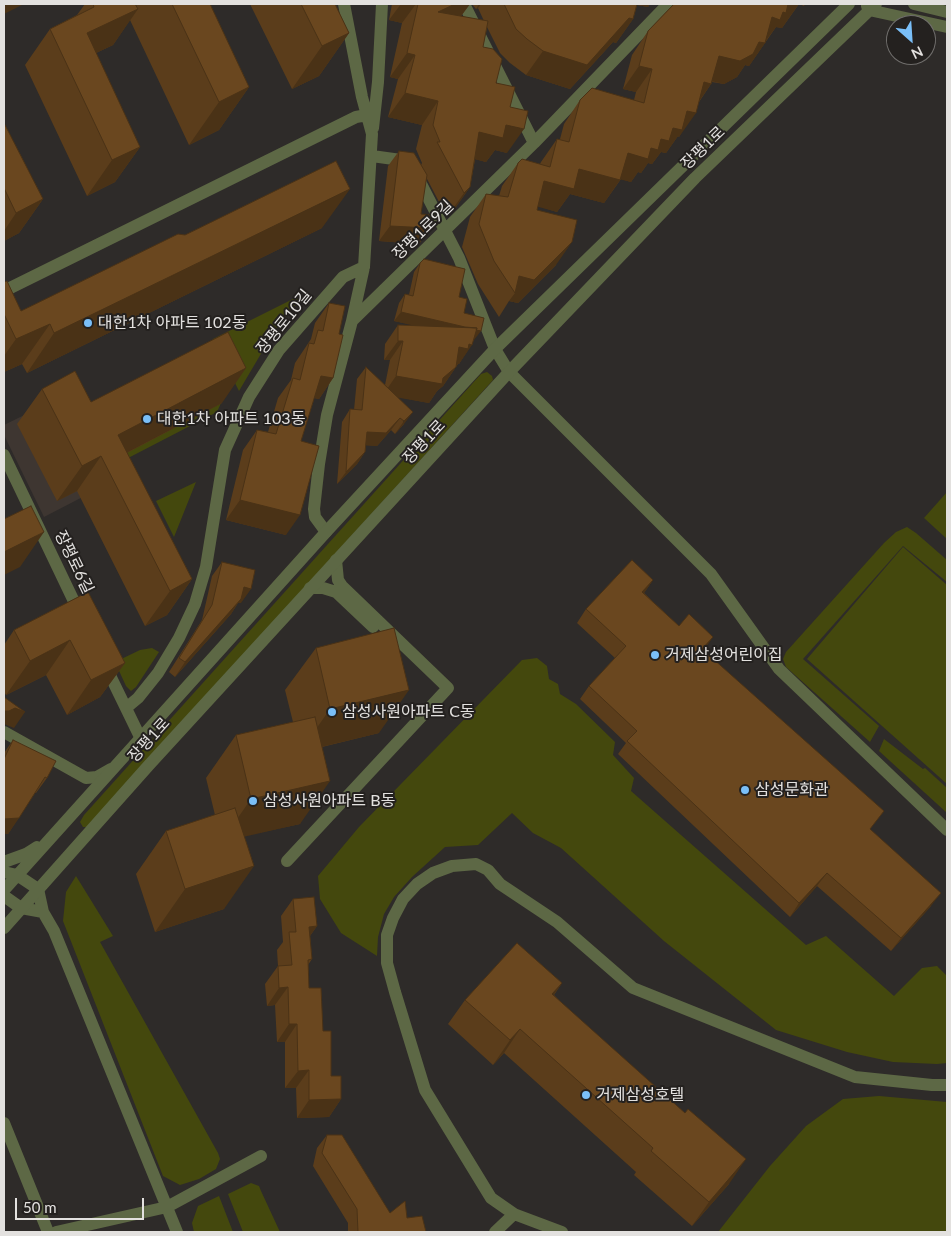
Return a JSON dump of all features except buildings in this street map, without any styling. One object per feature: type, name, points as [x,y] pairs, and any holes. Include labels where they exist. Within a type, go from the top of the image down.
[{"type":"street","points":[[344,4],[372,134]]},
{"type":"street","points":[[326,532],[315,517],[314,509],[319,464],[328,415],[364,267],[382,4]]},
{"type":"street","points":[[464,4],[534,144]]},
{"type":"street","name":"장평1로9길","points":[[352,321],[534,144],[668,4]]},
{"type":"street","name":"장평1로","points":[[4,890],[326,532],[495,349],[849,4]]},
{"type":"street","points":[[914,4],[947,12]]},
{"type":"street","points":[[870,6],[947,27]]},
{"type":"street","name":"장평1로","points":[[4,928],[310,588],[509,372],[695,178],[870,6]]},
{"type":"street","points":[[4,291],[356,117],[367,115]]},
{"type":"street","points":[[372,156],[408,161],[459,258],[495,349],[509,372],[711,574],[779,669],[947,830]]},
{"type":"street","name":"장평로10길","points":[[126,708],[138,698],[158,673],[179,638],[195,604],[206,568],[225,450],[249,398],[278,350],[343,277],[364,267]]},
{"type":"street","name":"장평로6길","points":[[4,455],[84,622]]},
{"type":"street","points":[[336,560],[338,580],[342,586],[445,690]]},
{"type":"street","points":[[310,588],[324,588],[336,592],[445,690]]},
{"type":"street","points":[[100,656],[140,737]]},
{"type":"street","points":[[287,861],[445,690]]},
{"type":"street","points":[[4,732],[86,778],[97,777],[113,767]]},
{"type":"street","points":[[4,862],[26,854],[48,840]]},
{"type":"street","points":[[562,1232],[514,1214],[491,1198],[425,1090],[387,962],[387,935],[403,899],[417,884],[434,873],[452,866],[476,864],[488,870],[500,884],[557,922],[633,988],[855,1077],[947,1085]]},
{"type":"street","points":[[4,872],[17,875],[38,889],[43,912],[54,931],[176,1229]]},
{"type":"street","points":[[4,896],[21,908],[43,912]]},
{"type":"street","points":[[4,1123],[48,1232]]},
{"type":"street","points":[[56,1232],[167,1207],[261,1156]]},
{"type":"street","points":[[160,1188],[172,1194],[188,1196]]},
{"type":"street","points":[[176,1229],[177,1213],[188,1196]]},
{"type":"street","points":[[495,1232],[514,1214]]},
{"type":"shaded area","points":[[57,399],[100,488],[44,517],[4,435],[4,425]]},
{"type":"green space","points":[[297,297],[300,299],[275,330],[239,391],[213,339]]},
{"type":"green space","points":[[487,372],[492,376],[493,380],[87,827],[83,827],[80,822],[84,815],[481,374]]},
{"type":"green space","points":[[221,403],[217,412],[105,470],[103,465]]},
{"type":"green space","points":[[196,482],[174,537],[156,501]]},
{"type":"green space","points":[[947,492],[947,539],[924,518]]},
{"type":"green space","points":[[907,527],[947,560],[947,582],[903,546],[803,659],[879,726],[870,742],[786,667],[783,659],[786,652],[884,543],[896,532]]},
{"type":"green space","points":[[903,547],[947,585],[947,784],[807,659]]},
{"type":"green space","points":[[152,648],[159,652],[136,687],[131,691],[126,686],[115,662],[140,650]]},
{"type":"green space","points":[[537,658],[547,666],[549,679],[558,684],[560,694],[576,704],[615,742],[613,755],[634,778],[631,791],[806,945],[826,936],[894,996],[922,968],[937,966],[947,976],[947,1063],[893,1062],[847,1052],[776,1030],[664,941],[561,848],[533,833],[512,813],[478,845],[445,847],[412,877],[394,897],[384,914],[378,937],[377,956],[341,933],[320,899],[318,876],[359,827],[522,660]]},
{"type":"green space","points":[[884,739],[923,769],[925,768],[947,788],[947,813],[879,751]]},
{"type":"green space","points":[[76,876],[113,936],[100,942],[218,1153],[220,1159],[216,1169],[199,1179],[180,1185],[163,1176],[63,921],[66,892]]},
{"type":"green space","points":[[879,1096],[947,1102],[947,1232],[718,1232],[770,1166],[806,1126],[843,1099]]},
{"type":"green space","points":[[251,1183],[259,1186],[280,1232],[243,1232],[228,1194]]},
{"type":"green space","points":[[219,1196],[233,1232],[194,1232],[192,1223],[198,1206]]},
{"type":"place","name":"대한1차 아파트 102동","points":[[88,323]]},
{"type":"place","name":"대한1차 아파트 103동","points":[[147,419]]},
{"type":"place","name":"거제삼성어린이집","points":[[655,655]]},
{"type":"place","name":"삼성사원아파트 C동","points":[[332,712]]},
{"type":"place","name":"삼성문화관","points":[[745,790]]},
{"type":"place","name":"삼성사원아파트 B동","points":[[253,801]]},
{"type":"place","name":"거제삼성호텔","points":[[586,1095]]}]
